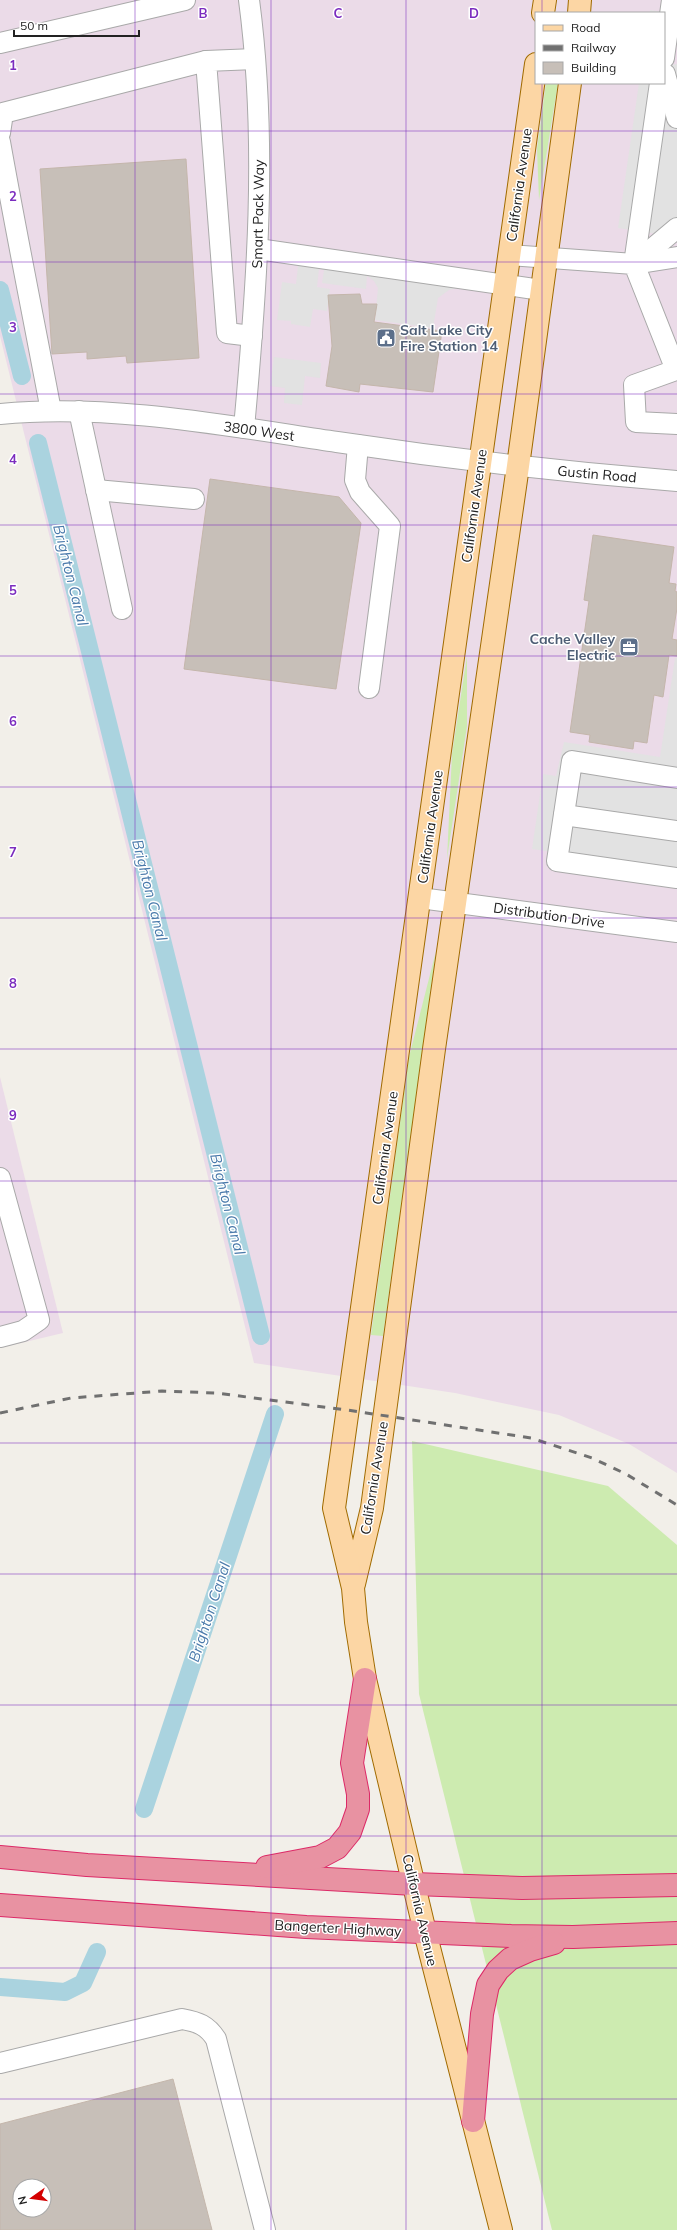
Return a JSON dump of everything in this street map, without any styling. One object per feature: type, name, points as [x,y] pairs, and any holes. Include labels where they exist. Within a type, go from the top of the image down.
[{"type":"highway","points":[[242,1873],[320,1857],[337,1848],[350,1832],[358,1809],[358,1794],[352,1763],[365,1679]]},
{"type":"highway","points":[[0,1857],[87,1865],[414,1884],[522,1888],[677,1885]]},
{"type":"highway","name":"Bangerter Highway","points":[[0,1905],[306,1927],[425,1932],[573,1937],[677,1933]]},
{"type":"highway","points":[[473,2121],[482,2014],[488,1985],[498,1970],[510,1960],[530,1950],[573,1937]]},
{"type":"main road","points":[[543,12],[545,0]]},
{"type":"main road","points":[[579,12],[580,0]]},
{"type":"main road","name":"California Avenue","points":[[500,2230],[425,1932],[365,1679],[356,1622],[353,1588],[334,1508],[535,71]]},
{"type":"main road","name":"California Avenue","points":[[353,1588],[372,1508],[455,903],[518,466],[570,84]]},
{"type":"street","points":[[0,43],[185,0]]},
{"type":"street","name":"Smart Pack Way","points":[[244,428],[258,249],[259,172],[255,59],[249,0]]},
{"type":"street","points":[[665,51],[672,0]]},
{"type":"street","points":[[0,132],[3,113],[206,61],[255,59]]},
{"type":"street","points":[[206,61],[227,333],[252,336]]},
{"type":"street","points":[[665,76],[677,118]]},
{"type":"street","points":[[660,84],[634,264],[677,369],[634,385],[636,422],[677,424]]},
{"type":"street","points":[[0,142],[21,265],[31,305],[51,411]]},
{"type":"street","points":[[634,264],[677,228]]},
{"type":"street","points":[[258,249],[505,286],[541,290]]},
{"type":"street","points":[[509,255],[546,259],[634,264],[677,257]]},
{"type":"street","name":"3800 West","points":[[0,414],[51,411],[116,413],[244,428],[518,466]]},
{"type":"street","points":[[79,411],[122,609]]},
{"type":"street","points":[[358,445],[355,480],[360,492],[390,526],[369,688]]},
{"type":"street","name":"Gustin Road","points":[[518,466],[570,473],[677,481]]},
{"type":"street","points":[[96,490],[194,499]]},
{"type":"street","points":[[677,776],[572,761],[557,862],[677,878]]},
{"type":"street","points":[[564,815],[677,831]]},
{"type":"street","name":"Distribution Drive","points":[[420,898],[677,932]]},
{"type":"street","points":[[0,1178],[38,1320],[23,1331],[0,1337]]},
{"type":"street","points":[[0,2063],[182,2019],[200,2022],[216,2039],[265,2230]]},
{"type":"shaded area","points":[[0,0],[677,0],[677,1473],[629,1444],[559,1415],[455,1393],[254,1363],[0,336]]},
{"type":"shaded area","points":[[650,10],[664,12],[650,12]]},
{"type":"shaded area","points":[[665,12],[677,14],[671,65],[677,64],[677,237],[618,228],[639,84],[665,84]]},
{"type":"shaded area","points":[[296,246],[461,268],[458,288],[449,290],[438,298],[433,328],[375,320],[378,288],[374,281],[367,276],[366,289],[322,283],[324,270],[319,269],[317,287],[330,289],[327,311],[313,309],[310,327],[291,324],[291,321],[277,320],[282,282],[296,284],[298,266],[293,265]]},
{"type":"shaded area","points":[[274,357],[321,363],[320,378],[305,376],[302,405],[284,403],[285,388],[270,386]]},
{"type":"shaded area","points":[[675,658],[677,658],[677,870],[532,849],[543,774],[556,776],[564,742],[660,757]]},
{"type":"shaded area","points":[[0,1077],[63,1333],[0,1348]]},
{"type":"green space","points":[[546,84],[558,84],[539,200],[537,149]]},
{"type":"green space","points":[[467,656],[467,726],[447,859],[452,754]]},
{"type":"green space","points":[[436,951],[383,1336],[371,1335],[409,1057]]},
{"type":"green space","points":[[412,1441],[608,1486],[677,1545],[677,2230],[552,2230],[419,1694]]},
{"type":"building","points":[[186,159],[199,358],[127,363],[126,356],[87,359],[87,352],[52,354],[40,169]]},
{"type":"building","name":"Salt Lake City Fire Station 14","points":[[360,294],[362,304],[377,304],[374,322],[442,331],[433,392],[360,384],[359,392],[326,386],[332,346],[328,295]]},
{"type":"building","points":[[210,479],[339,497],[361,523],[336,689],[184,669]]},
{"type":"building","name":"Cache Valley Electric","points":[[593,535],[674,547],[669,583],[676,584],[675,591],[677,592],[677,608],[672,639],[677,640],[677,656],[669,655],[663,697],[654,695],[647,743],[634,741],[633,749],[589,742],[590,735],[570,732],[589,601],[584,600]]},
{"type":"building","points":[[173,2079],[212,2230],[0,2230],[0,2124]]},
{"type":"waterway","name":"Brighton Canal","points":[[0,290],[22,376]]},
{"type":"waterway","name":"Brighton Canal","points":[[38,443],[261,1336]]},
{"type":"waterway","name":"Brighton Canal","points":[[144,1809],[275,1414]]},
{"type":"waterway","name":"Brighton Canal","points":[[0,1987],[65,1992],[83,1983],[97,1952]]},
{"type":"railway","points":[[0,1413],[71,1398],[162,1391],[216,1393],[347,1410],[531,1438],[592,1458],[626,1474],[677,1505]]},
{"type":"place","name":"Salt Lake City Fire Station 14","points":[[386,338]]},
{"type":"place","name":"Cache Valley Electric","points":[[629,647]]}]
